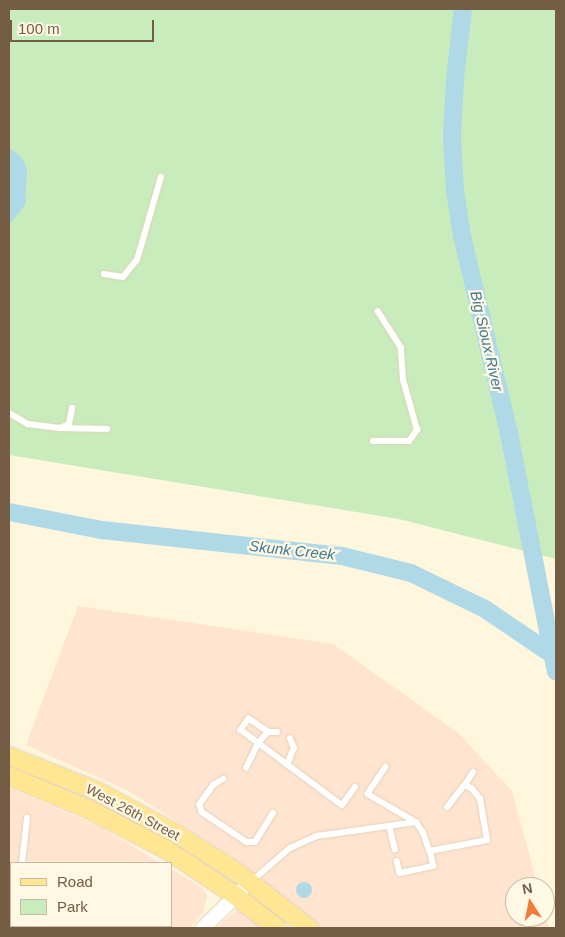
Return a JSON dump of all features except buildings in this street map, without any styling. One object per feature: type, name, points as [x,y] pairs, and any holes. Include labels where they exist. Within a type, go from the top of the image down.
[{"type":"main road","name":"West 26th Street","points":[[9,756],[59,774],[138,812],[216,858],[309,928]]},
{"type":"main road","name":"West 26th Street","points":[[9,776],[129,829],[236,896],[277,928]]},
{"type":"street","points":[[203,928],[250,883]]},
{"type":"lane","points":[[104,274],[124,277],[138,260],[161,177]]},
{"type":"lane","points":[[372,441],[409,440],[417,430],[403,380],[401,348],[378,312]]},
{"type":"lane","points":[[60,428],[70,424],[72,408]]},
{"type":"lane","points":[[9,413],[28,424],[60,428],[107,429]]},
{"type":"lane","points":[[277,732],[268,732],[249,719],[241,730],[342,805],[355,787]]},
{"type":"lane","points":[[246,768],[258,743],[268,732]]},
{"type":"lane","points":[[286,765],[294,748],[290,739]]},
{"type":"lane","points":[[386,767],[368,794],[416,822],[423,832],[433,866],[400,873],[397,861]]},
{"type":"lane","points":[[448,807],[465,786],[473,772]]},
{"type":"lane","points":[[224,779],[214,785],[200,804],[202,812],[247,842],[255,842],[273,813]]},
{"type":"lane","points":[[430,851],[487,840],[480,799],[465,786]]},
{"type":"lane","points":[[22,862],[27,818]]},
{"type":"lane","points":[[250,883],[301,842],[317,836],[416,822]]},
{"type":"lane","points":[[390,827],[395,849]]},
{"type":"shaded area","points":[[78,606],[333,644],[458,733],[512,791],[535,877],[505,877],[505,927],[549,928],[318,928],[242,864],[128,791],[26,745]]},
{"type":"shaded area","points":[[9,788],[98,826],[159,862],[10,862],[10,927],[172,927],[172,870],[201,887],[207,895],[203,913],[190,928],[9,928]]},
{"type":"shaded area","points":[[237,910],[241,911],[263,928],[216,928]]},
{"type":"green space","points":[[9,9],[556,9],[556,559],[399,519],[9,455]]},
{"type":"water","points":[[9,147],[23,159],[27,170],[25,205],[10,224]]},
{"type":"water","points":[[304,882],[310,884],[312,890],[310,896],[304,898],[298,896],[296,890],[298,884]]},
{"type":"waterway","name":"Big Sioux River","points":[[463,9],[455,79],[452,137],[455,191],[462,236],[509,434],[556,671]]},
{"type":"waterway","name":"Skunk Creek","points":[[9,512],[102,530],[342,556],[411,573],[485,609],[553,655]]}]
